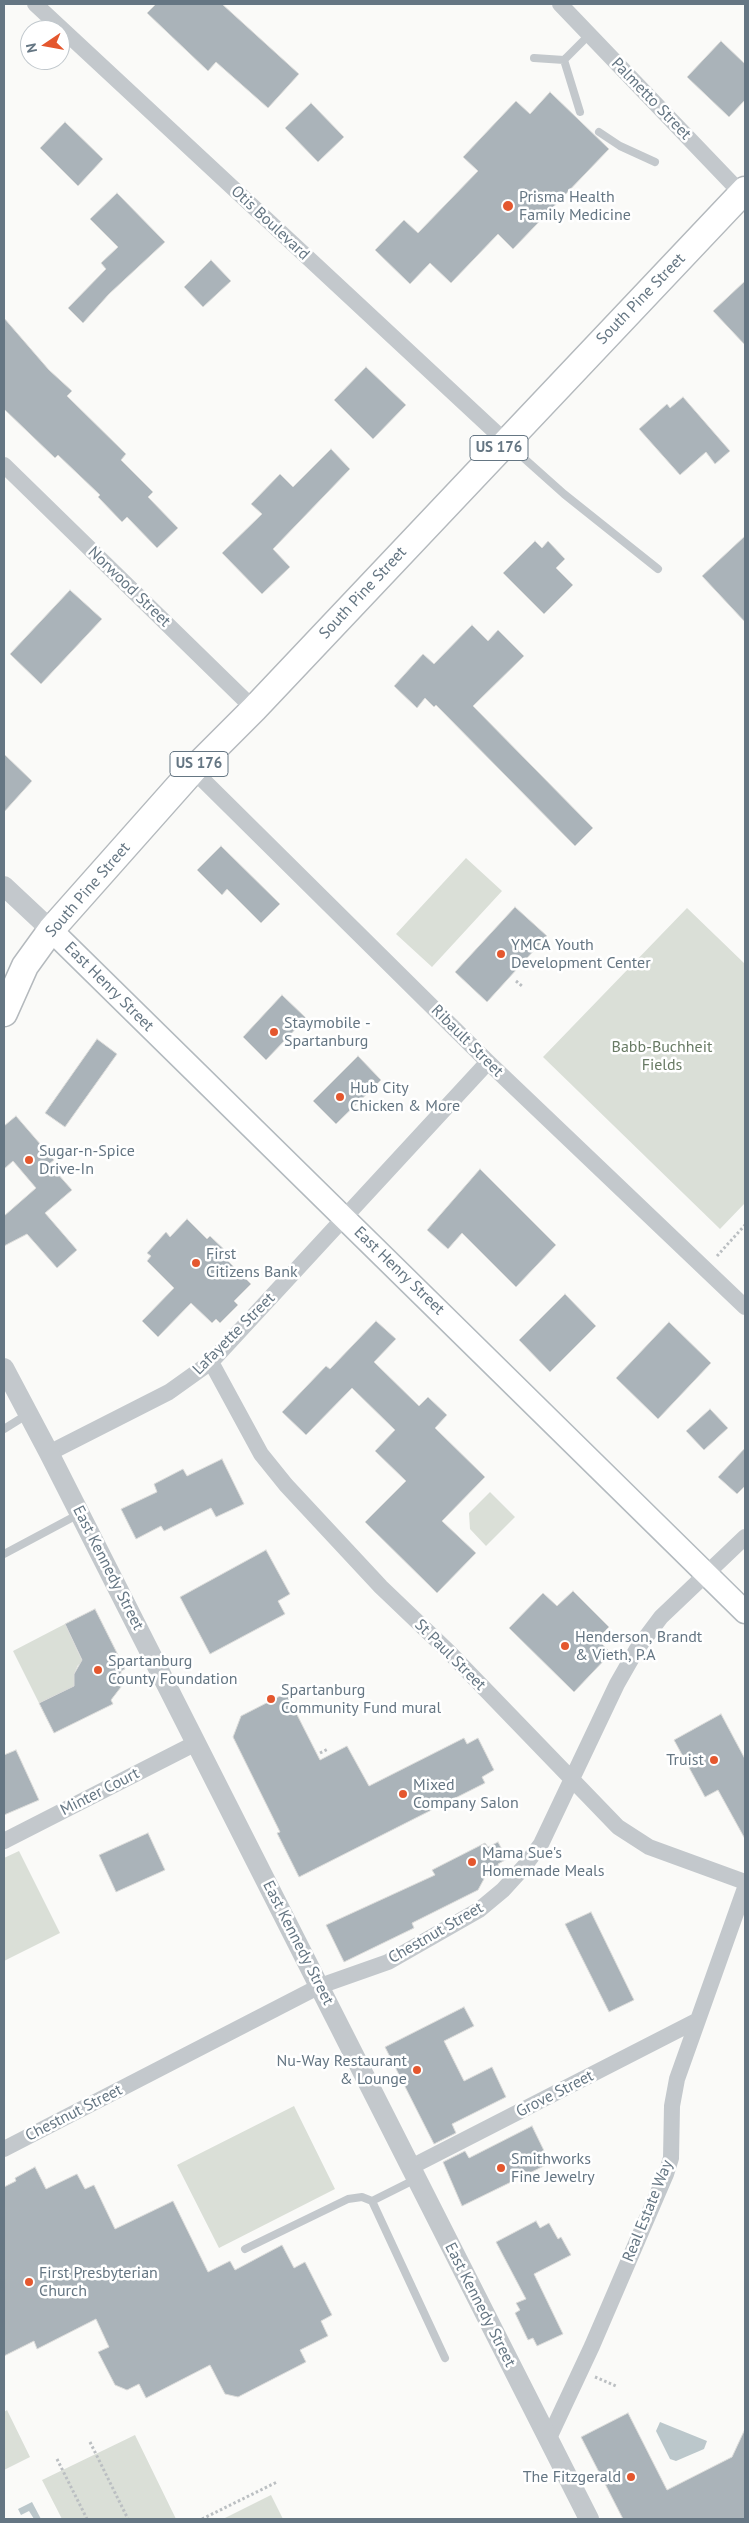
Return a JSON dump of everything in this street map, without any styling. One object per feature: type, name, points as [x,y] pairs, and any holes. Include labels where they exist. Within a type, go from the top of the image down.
[{"type":"highway","name":"South Pine Street","points":[[4,1013],[25,966],[51,930],[193,770],[254,709],[743,192]]},
{"type":"main road","name":"East Henry Street","points":[[51,930],[707,1572],[745,1612]]},
{"type":"street","name":"Otis Boulevard","points":[[35,4],[505,442]]},
{"type":"street","name":"Palmetto Street","points":[[560,4],[743,192]]},
{"type":"street","name":"Norwood Street","points":[[4,465],[254,709]]},
{"type":"street","name":"Ribault Street","points":[[193,770],[488,1062],[745,1307]]},
{"type":"street","points":[[4,886],[51,930]]},
{"type":"street","name":"Lafayette Street","points":[[49,1452],[169,1392],[210,1362],[254,1318],[488,1062]]},
{"type":"street","name":"St Paul Street","points":[[210,1362],[261,1454],[286,1485],[381,1587],[449,1652],[618,1827],[632,1838],[649,1847],[745,1882]]},
{"type":"street","name":"East Kennedy Street","points":[[4,1368],[49,1452],[589,2519]]},
{"type":"street","name":"Chestnut Street","points":[[4,2148],[320,1986],[388,1962],[480,1910],[503,1890],[523,1868],[549,1828],[616,1684],[637,1649],[661,1617],[745,1537]]},
{"type":"street","name":"Minter Court","points":[[4,1841],[196,1743]]},
{"type":"street","name":"Real Estate Way","points":[[548,2440],[592,2346],[666,2174],[672,2150],[672,2106],[677,2079],[745,1888]]},
{"type":"street","name":"Grove Street","points":[[414,2173],[698,2020]]},
{"type":"lane","points":[[534,58],[564,60],[590,34]]},
{"type":"lane","points":[[564,60],[580,112]]},
{"type":"lane","points":[[599,132],[620,146],[655,162]]},
{"type":"lane","points":[[505,442],[564,494],[658,569]]},
{"type":"lane","points":[[4,1429],[28,1414]]},
{"type":"lane","points":[[4,1554],[80,1513]]},
{"type":"lane","points":[[372,2201],[414,2173]]},
{"type":"lane","points":[[245,2250],[348,2199],[362,2197],[372,2201],[445,2358]]},
{"type":"path","points":[[516,981],[522,986]]},
{"type":"path","points":[[716,1257],[745,1225]]},
{"type":"path","points":[[320,1752],[328,1749]]},
{"type":"path","points":[[594,2377],[616,2386]]},
{"type":"path","points":[[90,2442],[128,2519]]},
{"type":"path","points":[[57,2459],[87,2519]]},
{"type":"path","points":[[202,2519],[277,2482]]},
{"type":"green space","points":[[466,858],[502,891],[432,967],[396,934]]},
{"type":"green space","name":"Babb-Buchheit Fields","points":[[687,908],[745,964],[745,1203],[720,1229],[543,1057]]},
{"type":"green space","points":[[490,1492],[515,1517],[486,1546],[470,1529],[469,1513]]},
{"type":"green space","points":[[65,1624],[83,1663],[78,1665],[74,1674],[77,1685],[39,1703],[13,1651]]},
{"type":"green space","points":[[19,1851],[60,1933],[4,1961],[4,1858]]},
{"type":"green space","points":[[294,2106],[335,2189],[219,2248],[177,2165]]},
{"type":"green space","points":[[7,2410],[30,2457],[4,2470],[4,2412]]},
{"type":"green space","points":[[135,2435],[176,2519],[62,2519],[42,2480]]},
{"type":"green space","points":[[271,2495],[283,2519],[223,2519]]},
{"type":"shaded area","points":[[660,2422],[707,2441],[704,2449],[676,2461],[670,2459],[656,2431]]},
{"type":"shaded area","points":[[32,2502],[41,2519],[34,2519],[29,2511],[21,2515],[18,2509]]},
{"type":"building","points":[[156,4],[222,4],[299,74],[268,108],[216,62],[208,71],[147,13]]},
{"type":"building","points":[[721,41],[745,64],[745,100],[729,117],[687,77]]},
{"type":"building","points":[[550,92],[609,149],[513,249],[498,234],[451,283],[430,263],[410,284],[375,250],[404,220],[418,233],[478,171],[463,157],[516,101],[530,114]]},
{"type":"building","points":[[311,103],[344,137],[318,162],[285,128]]},
{"type":"building","points":[[65,122],[103,159],[78,186],[40,148]]},
{"type":"building","points":[[117,193],[165,242],[109,294],[83,323],[68,308],[106,269],[101,263],[118,247],[90,219]]},
{"type":"building","points":[[211,260],[231,281],[203,307],[184,287]]},
{"type":"building","points":[[745,281],[745,345],[713,311]]},
{"type":"building","points":[[4,318],[49,370],[72,391],[67,396],[126,454],[121,460],[153,492],[148,497],[178,528],[157,548],[127,517],[122,522],[98,497],[100,495],[58,455],[55,458],[4,409]]},
{"type":"building","points":[[366,367],[406,405],[373,439],[334,400]]},
{"type":"building","points":[[683,397],[730,451],[715,464],[706,452],[680,475],[639,429],[667,404],[670,408]]},
{"type":"building","points":[[331,449],[350,469],[273,549],[290,567],[262,594],[222,553],[262,514],[251,504],[280,474],[293,487]]},
{"type":"building","points":[[745,536],[745,622],[702,576]]},
{"type":"building","points":[[535,541],[542,548],[548,541],[565,559],[556,568],[573,585],[544,614],[503,573]]},
{"type":"building","points":[[70,590],[102,619],[41,684],[10,654]]},
{"type":"building","points":[[472,625],[488,641],[498,630],[524,656],[473,706],[593,828],[575,846],[436,705],[434,707],[425,698],[417,708],[394,686],[423,654],[434,664]]},
{"type":"building","points":[[4,754],[32,781],[4,812]]},
{"type":"building","points":[[221,846],[280,904],[261,923],[227,889],[222,895],[197,870]]},
{"type":"building","name":"YMCA Youth Development Center","points":[[515,907],[547,936],[487,1002],[455,972]]},
{"type":"building","points":[[282,995],[306,1018],[266,1060],[243,1037]]},
{"type":"building","points":[[97,1039],[117,1054],[65,1127],[45,1113]]},
{"type":"building","points":[[358,1056],[381,1080],[336,1124],[313,1101]]},
{"type":"building","points":[[16,1116],[54,1160],[49,1164],[72,1190],[45,1213],[77,1250],[57,1268],[27,1234],[4,1246],[4,1216],[36,1188],[13,1161],[4,1169],[4,1126]]},
{"type":"building","points":[[480,1169],[556,1245],[516,1287],[462,1233],[448,1249],[427,1230]]},
{"type":"building","points":[[187,1219],[207,1239],[210,1236],[232,1257],[228,1261],[251,1284],[234,1301],[238,1305],[220,1323],[216,1319],[212,1323],[191,1303],[158,1337],[142,1321],[174,1288],[147,1261],[151,1256],[147,1253],[166,1232],[170,1237]]},
{"type":"building","points":[[565,1294],[596,1326],[550,1372],[519,1340]]},
{"type":"building","points":[[376,1321],[396,1339],[374,1362],[419,1406],[428,1397],[447,1415],[435,1428],[485,1477],[442,1521],[476,1553],[437,1593],[365,1522],[406,1481],[375,1451],[395,1430],[352,1388],[306,1435],[282,1412],[326,1366],[330,1369]]},
{"type":"building","points":[[669,1322],[711,1363],[658,1419],[616,1378]]},
{"type":"building","points":[[710,1409],[728,1428],[704,1450],[686,1431]]},
{"type":"building","points":[[745,1448],[745,1486],[737,1494],[718,1477]]},
{"type":"building","points":[[222,1459],[244,1504],[216,1517],[211,1508],[164,1531],[161,1526],[136,1539],[121,1509],[157,1492],[154,1484],[183,1469],[187,1476]]},
{"type":"building","points":[[266,1550],[290,1594],[278,1601],[285,1614],[210,1654],[180,1597]]},
{"type":"building","name":"Henderson, Brandt & Vieth, P.A","points":[[573,1591],[609,1627],[597,1639],[611,1653],[574,1692],[509,1628],[543,1593],[557,1606]]},
{"type":"building","name":"Spartanburg County Foundation","points":[[95,1609],[125,1669],[121,1671],[121,1687],[111,1700],[113,1704],[54,1733],[39,1703],[74,1686],[74,1674],[82,1660],[65,1624]]},
{"type":"building","points":[[286,1693],[320,1760],[347,1746],[369,1786],[464,1738],[467,1744],[478,1738],[494,1770],[482,1777],[485,1783],[299,1877],[277,1833],[280,1832],[233,1737],[241,1716]]},
{"type":"building","points":[[721,1714],[745,1759],[745,1839],[718,1790],[705,1797],[674,1740]]},
{"type":"building","points":[[16,1750],[39,1800],[4,1815],[4,1755]]},
{"type":"building","points":[[148,1833],[165,1870],[116,1892],[99,1855]]},
{"type":"building","points":[[498,1842],[507,1859],[498,1864],[500,1869],[485,1877],[478,1890],[412,1923],[414,1928],[344,1962],[326,1925],[435,1875],[432,1870],[485,1843],[488,1847]]},
{"type":"building","points":[[591,1912],[634,2000],[609,2012],[565,1924]]},
{"type":"building","points":[[464,2007],[474,2026],[444,2041],[464,2081],[492,2067],[506,2097],[452,2124],[456,2133],[434,2144],[385,2047]]},
{"type":"building","points":[[532,2126],[550,2163],[462,2206],[443,2162],[465,2151],[469,2158]]},
{"type":"building","points":[[35,2167],[46,2189],[77,2174],[85,2189],[94,2185],[115,2229],[173,2201],[208,2272],[230,2261],[235,2270],[282,2245],[294,2268],[305,2262],[332,2315],[321,2321],[328,2336],[300,2350],[306,2362],[238,2397],[225,2394],[210,2365],[146,2398],[139,2384],[127,2390],[115,2385],[98,2352],[109,2347],[96,2319],[37,2349],[34,2341],[4,2356],[4,2187],[16,2181],[15,2178]]},
{"type":"building","points":[[536,2221],[540,2228],[549,2223],[558,2239],[561,2237],[571,2255],[534,2274],[563,2334],[537,2346],[533,2338],[528,2340],[515,2313],[520,2310],[516,2303],[526,2299],[496,2242]]},
{"type":"building","name":"The Fitzgerald","points":[[628,2413],[667,2490],[732,2457],[745,2429],[745,2519],[623,2519],[581,2437]]},
{"type":"place","name":"Prisma Health Family Medicine","points":[[508,206]]},
{"type":"place","name":"YMCA Youth Development Center","points":[[501,954]]},
{"type":"place","name":"Staymobile - Spartanburg","points":[[274,1032]]},
{"type":"place","name":"Hub City Chicken & More","points":[[340,1097]]},
{"type":"place","name":"Sugar-n-Spice Drive-In","points":[[29,1160]]},
{"type":"place","name":"First Citizens Bank","points":[[196,1263]]},
{"type":"place","name":"Henderson, Brandt & Vieth, P.A","points":[[565,1646]]},
{"type":"place","name":"Spartanburg County Foundation","points":[[98,1670]]},
{"type":"place","name":"Spartanburg Community Fund mural","points":[[271,1699]]},
{"type":"place","name":"Truist","points":[[714,1760]]},
{"type":"place","name":"Mixed Company Salon","points":[[403,1794]]},
{"type":"place","name":"Mama Sue's Homemade Meals","points":[[472,1862]]},
{"type":"place","name":"Nu-Way Restaurant & Lounge","points":[[417,2070]]},
{"type":"place","name":"Smithworks Fine Jewelry","points":[[501,2168]]},
{"type":"place","name":"First Presbyterian Church","points":[[29,2282]]},
{"type":"place","name":"The Fitzgerald","points":[[631,2477]]}]
